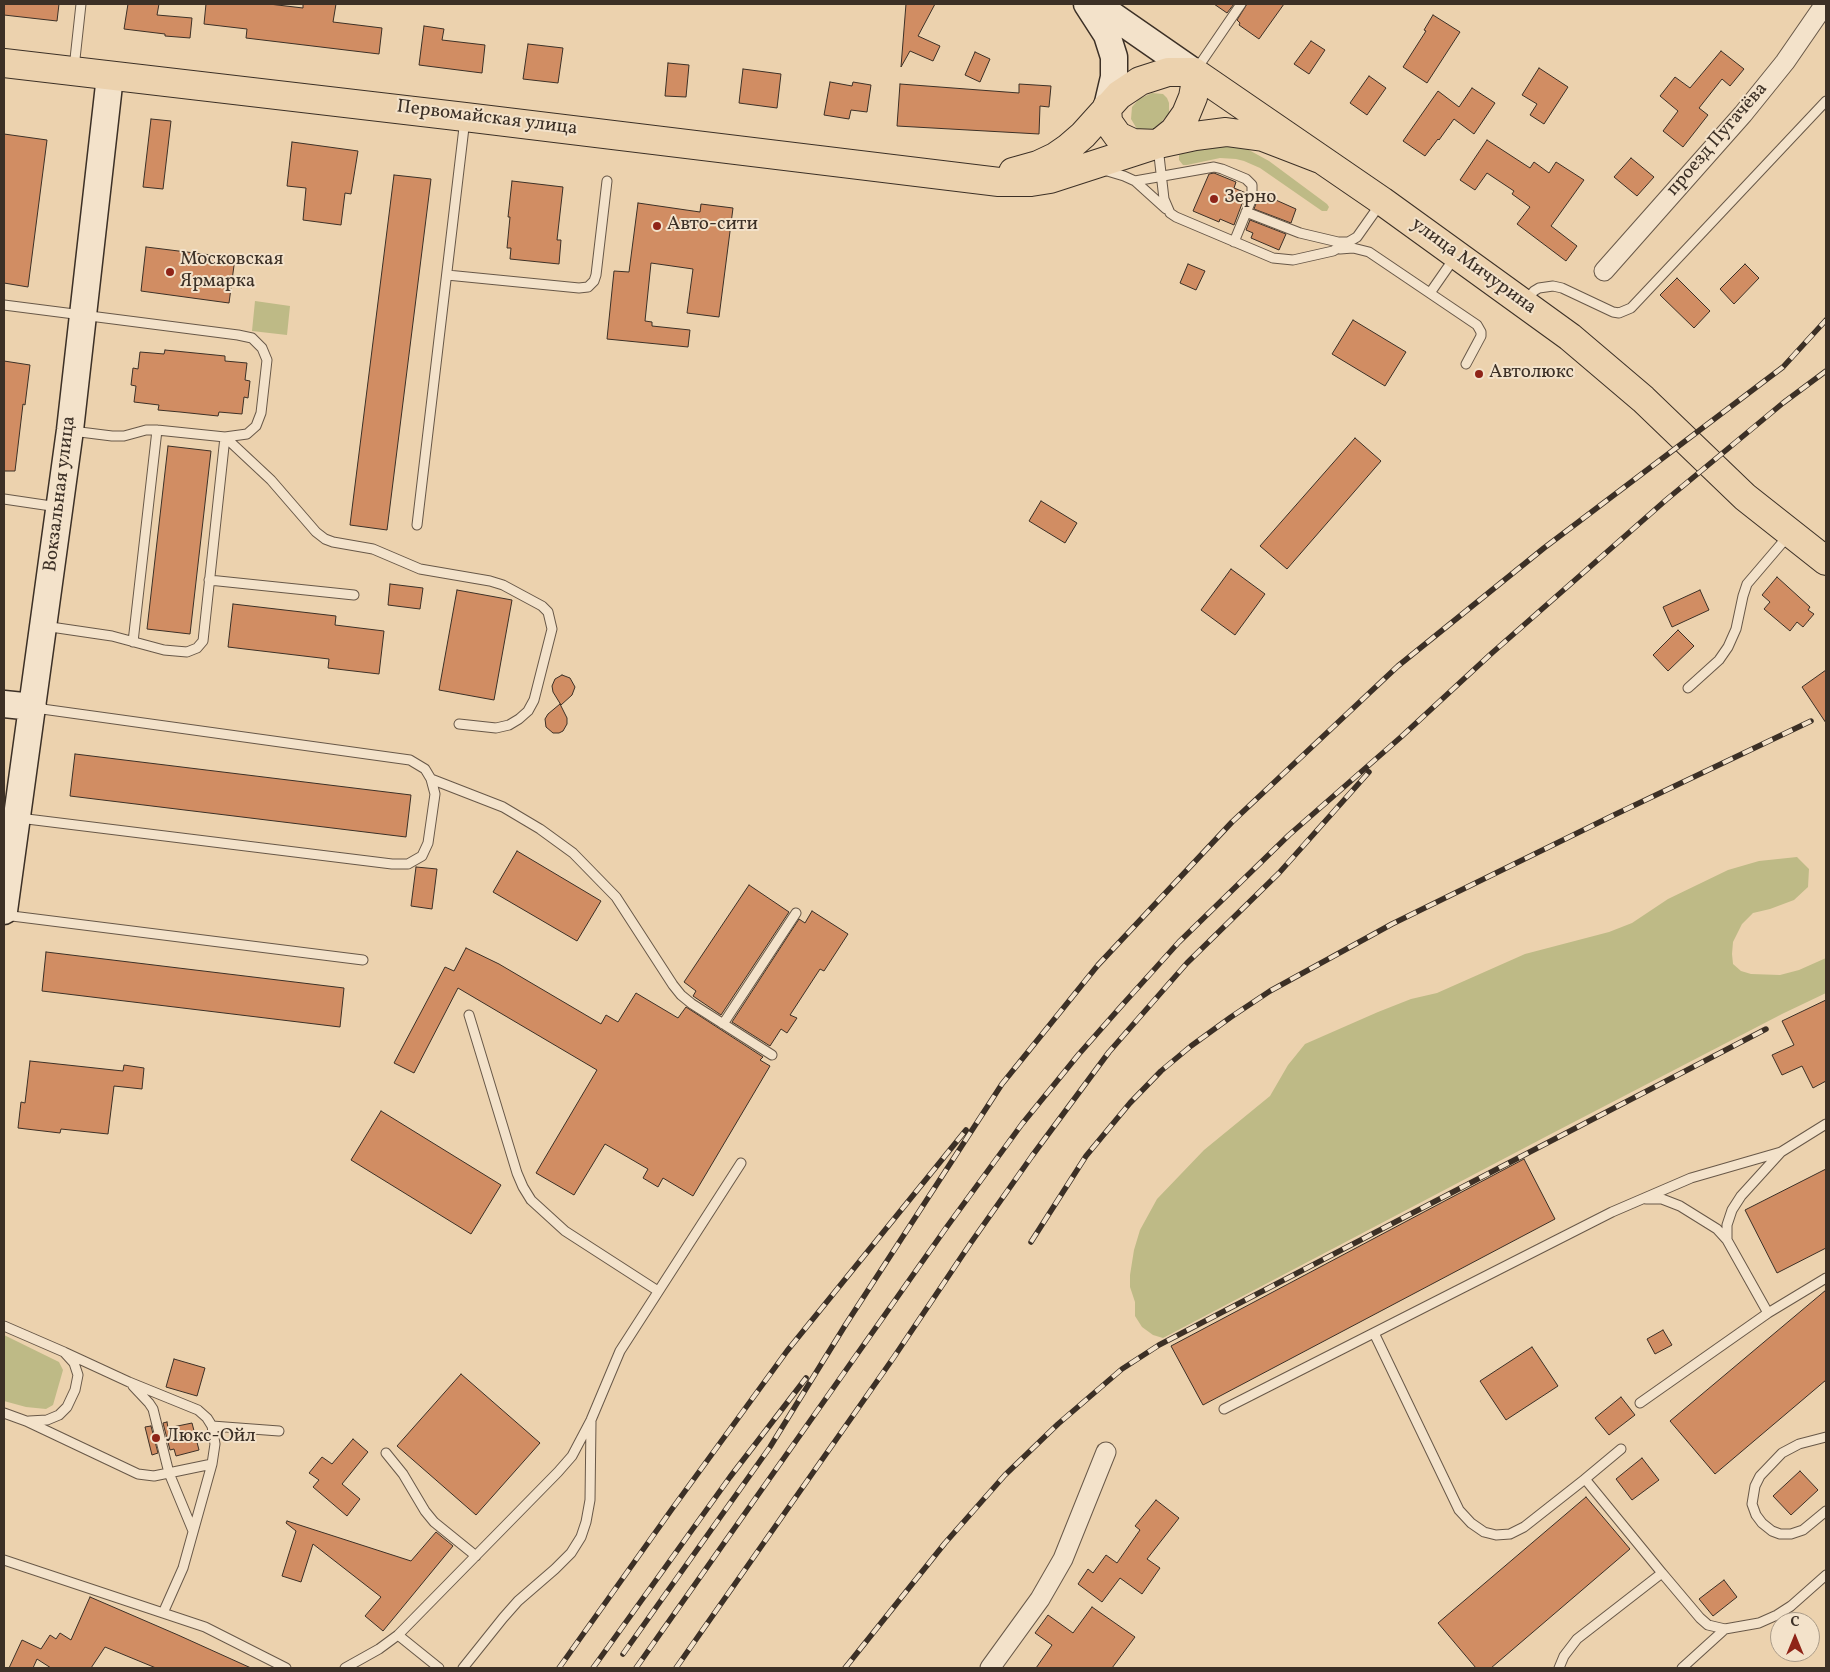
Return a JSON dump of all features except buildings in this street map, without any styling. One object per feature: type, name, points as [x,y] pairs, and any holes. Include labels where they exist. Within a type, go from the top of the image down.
[{"type":"main road","points":[[1087,4],[1107,35],[1114,57],[1114,77],[1107,107],[1108,122],[1118,136],[1133,143],[1158,144],[1174,131],[1186,114],[1193,97],[1195,86],[1194,72]]},
{"type":"main road","name":"улица Мичурина","points":[[1096,4],[1382,201],[1524,303],[1611,371],[1669,423],[1745,497],[1826,561]]},
{"type":"main road","name":"Первомайская улица","points":[[4,63],[465,116],[999,182],[1050,180],[1158,144],[1212,133],[1239,132],[1274,140],[1320,159]]},
{"type":"main road","name":"Первомайская улица","points":[[969,178],[998,175],[1038,165],[1068,148],[1107,107],[1131,86],[1149,77],[1168,72],[1194,72]]},
{"type":"main road","name":"Вокзальная улица","points":[[4,910],[70,430],[110,76]]},
{"type":"main road","points":[[4,704],[33,708]]},
{"type":"street","name":"проезд Пугачёва","points":[[1604,271],[1743,114],[1785,62],[1824,4]]},
{"type":"street","points":[[990,1668],[1040,1599],[1063,1559],[1106,1452]]},
{"type":"lane","points":[[73,71],[81,4]]},
{"type":"lane","points":[[1194,72],[1241,4]]},
{"type":"lane","points":[[1524,303],[1534,291],[1554,286],[1613,312],[1619,313],[1631,308],[1826,101]]},
{"type":"lane","points":[[417,525],[465,116]]},
{"type":"lane","points":[[1158,144],[1164,199],[1170,213]]},
{"type":"lane","points":[[1038,165],[1088,168],[1113,172],[1135,181],[1170,213],[1273,258],[1284,260],[1302,259],[1353,248],[1369,252],[1480,329],[1482,332],[1480,341],[1466,364]]},
{"type":"lane","points":[[1135,181],[1207,168],[1222,168],[1246,179],[1252,185],[1252,198],[1234,242]]},
{"type":"lane","points":[[447,275],[579,288],[588,287],[594,281],[596,275],[607,181]]},
{"type":"lane","points":[[1333,251],[1350,242],[1364,228],[1382,201]]},
{"type":"lane","points":[[1246,212],[1300,233],[1330,240],[1350,242]]},
{"type":"lane","points":[[1364,228],[1363,241],[1369,252]]},
{"type":"lane","points":[[1430,293],[1457,254]]},
{"type":"lane","points":[[4,306],[252,338],[262,348],[267,360],[261,413],[256,426],[247,434],[224,437],[146,430],[124,436],[112,436],[70,430]]},
{"type":"lane","points":[[133,642],[157,430]]},
{"type":"lane","points":[[44,626],[112,636],[164,650],[188,652],[197,648],[203,641],[224,437]]},
{"type":"lane","points":[[224,437],[271,480],[316,532],[325,539],[373,549],[420,569],[490,581],[502,585],[542,606],[548,612],[552,629],[534,700],[528,711],[519,720],[496,728],[459,724]]},
{"type":"lane","points":[[4,499],[60,507]]},
{"type":"lane","points":[[1688,688],[1719,660],[1728,647],[1736,629],[1742,596],[1748,584],[1791,532]]},
{"type":"lane","points":[[209,580],[354,595]]},
{"type":"lane","points":[[16,817],[392,864],[408,864],[422,856],[428,843],[435,794],[431,779],[425,769],[410,760],[33,708]]},
{"type":"lane","points":[[431,779],[503,808],[540,829],[573,853],[616,897],[681,995],[772,1055]]},
{"type":"lane","points":[[723,1024],[796,914]]},
{"type":"lane","points":[[4,915],[363,960]]},
{"type":"lane","points":[[469,1015],[517,1173],[531,1200],[565,1231],[658,1291]]},
{"type":"lane","points":[[1224,1409],[1612,1212],[1691,1178],[1781,1152],[1826,1124]]},
{"type":"lane","points":[[1727,1240],[1727,1225],[1732,1210],[1741,1196],[1781,1152]]},
{"type":"lane","points":[[345,1668],[366,1657],[398,1635],[572,1456],[591,1420],[617,1359],[658,1291],[741,1163]]},
{"type":"lane","points":[[1641,1199],[1662,1199],[1680,1206],[1717,1229],[1727,1240],[1768,1313]]},
{"type":"lane","points":[[1640,1403],[1768,1313],[1826,1278]]},
{"type":"lane","points":[[4,1326],[198,1410],[207,1418],[212,1426],[215,1444],[212,1464],[183,1568],[163,1613]]},
{"type":"lane","points":[[1374,1333],[1459,1510],[1471,1524],[1484,1532],[1496,1536],[1510,1534],[1524,1527],[1621,1449]]},
{"type":"lane","points":[[26,1421],[47,1420],[58,1415],[67,1407],[75,1390],[78,1375],[74,1363],[64,1352]]},
{"type":"lane","points":[[130,1382],[152,1409],[169,1473],[193,1531]]},
{"type":"lane","points":[[4,1413],[26,1421],[138,1474],[154,1476],[212,1464]]},
{"type":"lane","points":[[463,1668],[502,1618],[518,1601],[561,1564],[581,1537],[590,1500],[591,1420]]},
{"type":"lane","points":[[212,1426],[279,1431]]},
{"type":"lane","points":[[1826,1437],[1799,1444],[1782,1454],[1760,1476],[1755,1486],[1752,1504],[1762,1524],[1780,1534],[1791,1534],[1803,1530],[1826,1511]]},
{"type":"lane","points":[[386,1454],[403,1474],[424,1511],[434,1522],[476,1556]]},
{"type":"lane","points":[[1585,1479],[1700,1618],[1708,1624],[1725,1630]]},
{"type":"lane","points":[[4,1560],[205,1627],[286,1668]]},
{"type":"lane","points":[[1558,1668],[1564,1656],[1577,1639],[1662,1573]]},
{"type":"lane","points":[[1682,1668],[1725,1630],[1759,1623],[1777,1615],[1791,1606],[1826,1575]]},
{"type":"lane","points":[[398,1635],[439,1668]]},
{"type":"shaded area","points":[[1152,93],[1163,94],[1167,98],[1169,113],[1155,129],[1141,131],[1137,129],[1131,119],[1132,107],[1139,99]]},
{"type":"shaded area","points":[[1229,146],[1247,149],[1269,161],[1327,204],[1329,207],[1327,211],[1322,211],[1260,168],[1244,161],[1220,158],[1183,165],[1179,160],[1179,155],[1183,152]]},
{"type":"shaded area","points":[[255,301],[290,306],[287,335],[252,331]]},
{"type":"shaded area","points":[[1797,857],[1809,869],[1808,887],[1794,900],[1753,913],[1742,924],[1733,942],[1733,964],[1741,971],[1751,974],[1780,975],[1799,970],[1826,958],[1826,993],[1549,1135],[1163,1338],[1153,1335],[1142,1327],[1135,1316],[1135,1302],[1130,1287],[1130,1275],[1134,1250],[1140,1230],[1157,1199],[1204,1150],[1270,1096],[1288,1065],[1305,1044],[1411,999],[1437,993],[1525,954],[1609,932],[1632,923],[1668,899],[1728,870],[1759,861]]},
{"type":"shaded area","points":[[4,1335],[59,1362],[63,1370],[53,1405],[46,1409],[26,1407],[4,1401]]},
{"type":"railway","points":[[623,1654],[770,1447],[846,1324],[1002,1084],[1098,965],[1232,822],[1398,666],[1544,548],[1783,367],[1826,320]]},
{"type":"railway","points":[[636,1668],[946,1228],[1022,1124],[1079,1054],[1179,942],[1289,835],[1401,737],[1492,653],[1666,500],[1783,403],[1826,371]]},
{"type":"railway","points":[[1031,1242],[1086,1156],[1130,1103],[1161,1071],[1231,1017],[1270,991],[1392,924],[1811,721]]},
{"type":"railway","points":[[676,1668],[894,1357],[970,1244],[1109,1052],[1187,963],[1279,873],[1369,772]]},
{"type":"railway","points":[[845,1668],[945,1543],[1005,1475],[1058,1424],[1122,1369],[1159,1345],[1766,1029]]},
{"type":"railway","points":[[559,1668],[787,1351],[966,1130]]},
{"type":"railway","points":[[593,1668],[730,1477],[806,1378]]},
{"type":"place","name":"Зерно","points":[[1214,199]]},
{"type":"place","name":"Авто-сити","points":[[657,226]]},
{"type":"place","name":"Московская Ярмарка","points":[[170,272]]},
{"type":"place","name":"Автолюкс","points":[[1479,374]]},
{"type":"place","name":"Люкс-Ойл","points":[[156,1438]]}]
